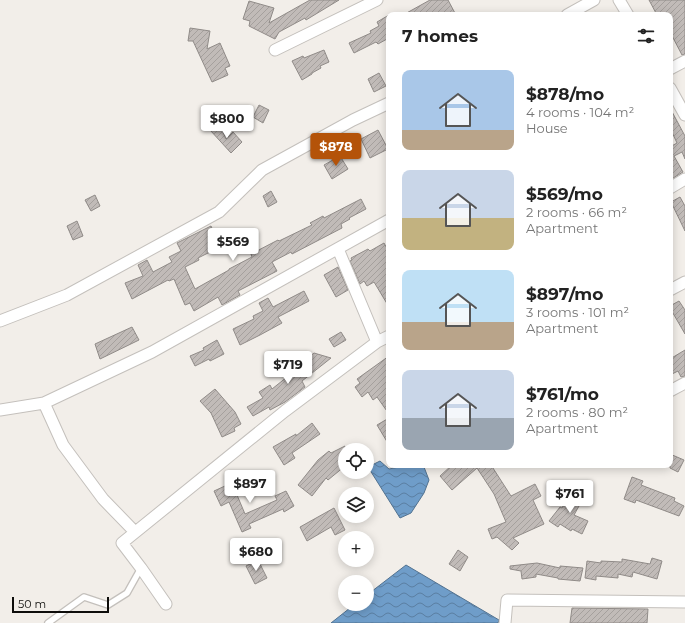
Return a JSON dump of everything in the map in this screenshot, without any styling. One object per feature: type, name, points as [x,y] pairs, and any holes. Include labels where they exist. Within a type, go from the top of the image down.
[{"type":"street","points":[[275,50],[377,0]]},
{"type":"street","points":[[572,12],[594,0]]},
{"type":"street","points":[[619,0],[626,12]]},
{"type":"street","points":[[673,67],[685,61]]},
{"type":"street","points":[[673,93],[685,115]]},
{"type":"street","points":[[0,321],[67,295],[219,212],[262,170],[353,120],[386,104]]},
{"type":"street","points":[[673,186],[685,180]]},
{"type":"street","points":[[0,410],[44,403],[152,352],[386,222]]},
{"type":"street","points":[[338,249],[377,342]]},
{"type":"street","points":[[673,288],[685,282]]},
{"type":"street","points":[[166,604],[122,543],[285,410],[377,342],[386,338]]},
{"type":"street","points":[[673,389],[685,383]]},
{"type":"street","points":[[44,403],[62,444],[103,499],[136,532]]},
{"type":"street","points":[[505,623],[506,600],[685,602]]},
{"type":"lane","points":[[48,623],[84,597],[108,605],[127,592],[141,568]]},
{"type":"water","points":[[380,461],[386,468],[389,469],[424,468],[429,480],[424,493],[411,513],[400,518],[374,477],[374,464]]},
{"type":"water","points":[[406,565],[499,620],[498,623],[331,623],[346,611],[374,611],[374,590]]},
{"type":"building","points":[[310,0],[339,0],[306,20],[305,18],[279,32],[275,39],[249,26],[250,21],[243,19],[249,1],[274,8],[269,23]]},
{"type":"building","points":[[430,0],[448,0],[454,12],[408,12]]},
{"type":"building","points":[[649,0],[685,0],[685,54],[682,55],[673,38],[673,12],[655,12]]},
{"type":"building","points":[[386,17],[386,40],[378,44],[376,42],[354,53],[349,43],[371,33],[370,31],[379,26],[377,22]]},
{"type":"building","points":[[190,28],[210,31],[207,49],[220,43],[230,66],[225,68],[228,75],[212,82],[193,41],[188,41]]},
{"type":"building","points":[[324,50],[329,62],[320,66],[321,68],[302,80],[292,61]]},
{"type":"building","points":[[379,73],[386,86],[374,92],[368,79]]},
{"type":"building","points":[[259,105],[269,110],[263,123],[253,117]]},
{"type":"building","points":[[673,114],[685,136],[685,159],[682,152],[674,156],[683,172],[673,178],[673,145],[677,143],[673,134]]},
{"type":"building","points":[[220,125],[226,139],[233,132],[242,142],[231,153],[210,130]]},
{"type":"building","points":[[378,130],[386,145],[386,150],[370,158],[361,139]]},
{"type":"building","points":[[340,156],[348,169],[332,179],[324,165]]},
{"type":"building","points":[[271,191],[277,202],[268,207],[263,196]]},
{"type":"building","points":[[95,195],[100,206],[91,211],[85,200]]},
{"type":"building","points":[[680,197],[685,206],[685,231],[673,206],[673,201]]},
{"type":"building","points":[[361,199],[366,209],[341,224],[342,228],[292,254],[291,252],[272,262],[277,271],[238,291],[240,295],[222,305],[218,297],[194,311],[190,303],[185,305],[174,279],[168,280],[132,299],[125,283],[143,276],[138,265],[147,260],[153,272],[172,262],[169,257],[181,251],[177,243],[211,226],[218,242],[208,247],[210,252],[198,258],[199,260],[185,267],[195,289],[252,257],[251,254],[312,225],[310,223],[323,216],[324,218]]},
{"type":"building","points":[[77,221],[83,236],[73,240],[67,226]]},
{"type":"building","points":[[384,243],[386,247],[386,302],[374,282],[367,286],[364,281],[360,284],[350,261],[352,260],[351,258],[368,249],[370,251]]},
{"type":"building","points":[[338,267],[348,290],[336,297],[324,275]]},
{"type":"building","points":[[304,291],[309,301],[278,317],[282,323],[240,345],[233,329],[254,319],[253,316],[263,311],[259,303],[268,298],[273,307]]},
{"type":"building","points":[[679,301],[685,310],[685,334],[673,313],[673,304]]},
{"type":"building","points":[[132,327],[139,340],[100,359],[95,344]]},
{"type":"building","points":[[341,332],[346,340],[334,347],[329,339]]},
{"type":"building","points":[[217,340],[224,354],[195,366],[190,356],[204,350],[203,348]]},
{"type":"building","points":[[685,350],[685,376],[681,377],[678,371],[673,374],[673,357]]},
{"type":"building","points":[[314,353],[331,358],[302,381],[305,387],[285,402],[270,410],[269,407],[253,416],[247,407],[263,398],[259,392],[270,385],[272,389]]},
{"type":"building","points":[[386,358],[386,410],[377,397],[373,400],[368,392],[362,397],[355,387],[360,383],[357,379]]},
{"type":"building","points":[[215,389],[235,412],[241,424],[234,428],[235,431],[222,437],[211,413],[200,401]]},
{"type":"building","points":[[386,420],[386,440],[377,425]]},
{"type":"building","points":[[312,423],[320,434],[292,453],[295,458],[284,465],[273,447],[296,434],[296,436]]},
{"type":"building","points":[[338,450],[338,472],[328,480],[326,478],[312,496],[298,485],[318,460],[329,451],[331,453]]},
{"type":"building","points":[[673,455],[684,460],[678,472],[670,468],[673,468]]},
{"type":"building","points":[[449,468],[477,468],[452,490],[440,476]]},
{"type":"building","points":[[477,468],[493,468],[511,496],[535,484],[541,496],[533,500],[544,524],[513,538],[519,543],[512,550],[497,537],[492,539],[488,529],[506,522],[494,494]]},
{"type":"building","points":[[632,477],[643,481],[641,485],[675,498],[674,501],[684,506],[679,516],[636,500],[635,503],[624,499]]},
{"type":"building","points":[[247,478],[251,489],[237,495],[245,514],[277,500],[275,496],[286,491],[294,506],[284,512],[283,509],[249,524],[251,528],[242,532],[229,502],[221,506],[214,491]]},
{"type":"building","points":[[572,490],[584,497],[574,515],[588,521],[582,534],[572,529],[571,531],[560,524],[558,527],[549,521],[560,507],[562,508]]},
{"type":"building","points":[[334,508],[338,516],[338,523],[342,523],[345,530],[338,531],[338,534],[335,535],[331,527],[307,541],[300,527]]},
{"type":"building","points":[[458,550],[468,557],[460,571],[449,564]]},
{"type":"building","points":[[652,558],[662,561],[657,579],[633,572],[632,577],[618,574],[618,578],[596,576],[596,580],[585,578],[587,561],[601,563],[601,561],[622,562],[622,559],[650,564]]},
{"type":"building","points":[[258,560],[267,578],[255,584],[246,566]]},
{"type":"building","points":[[537,563],[560,568],[560,566],[583,568],[580,581],[558,579],[536,574],[536,577],[522,579],[521,571],[510,569],[510,566]]},
{"type":"building","points":[[572,608],[648,609],[647,623],[570,623]]}]
